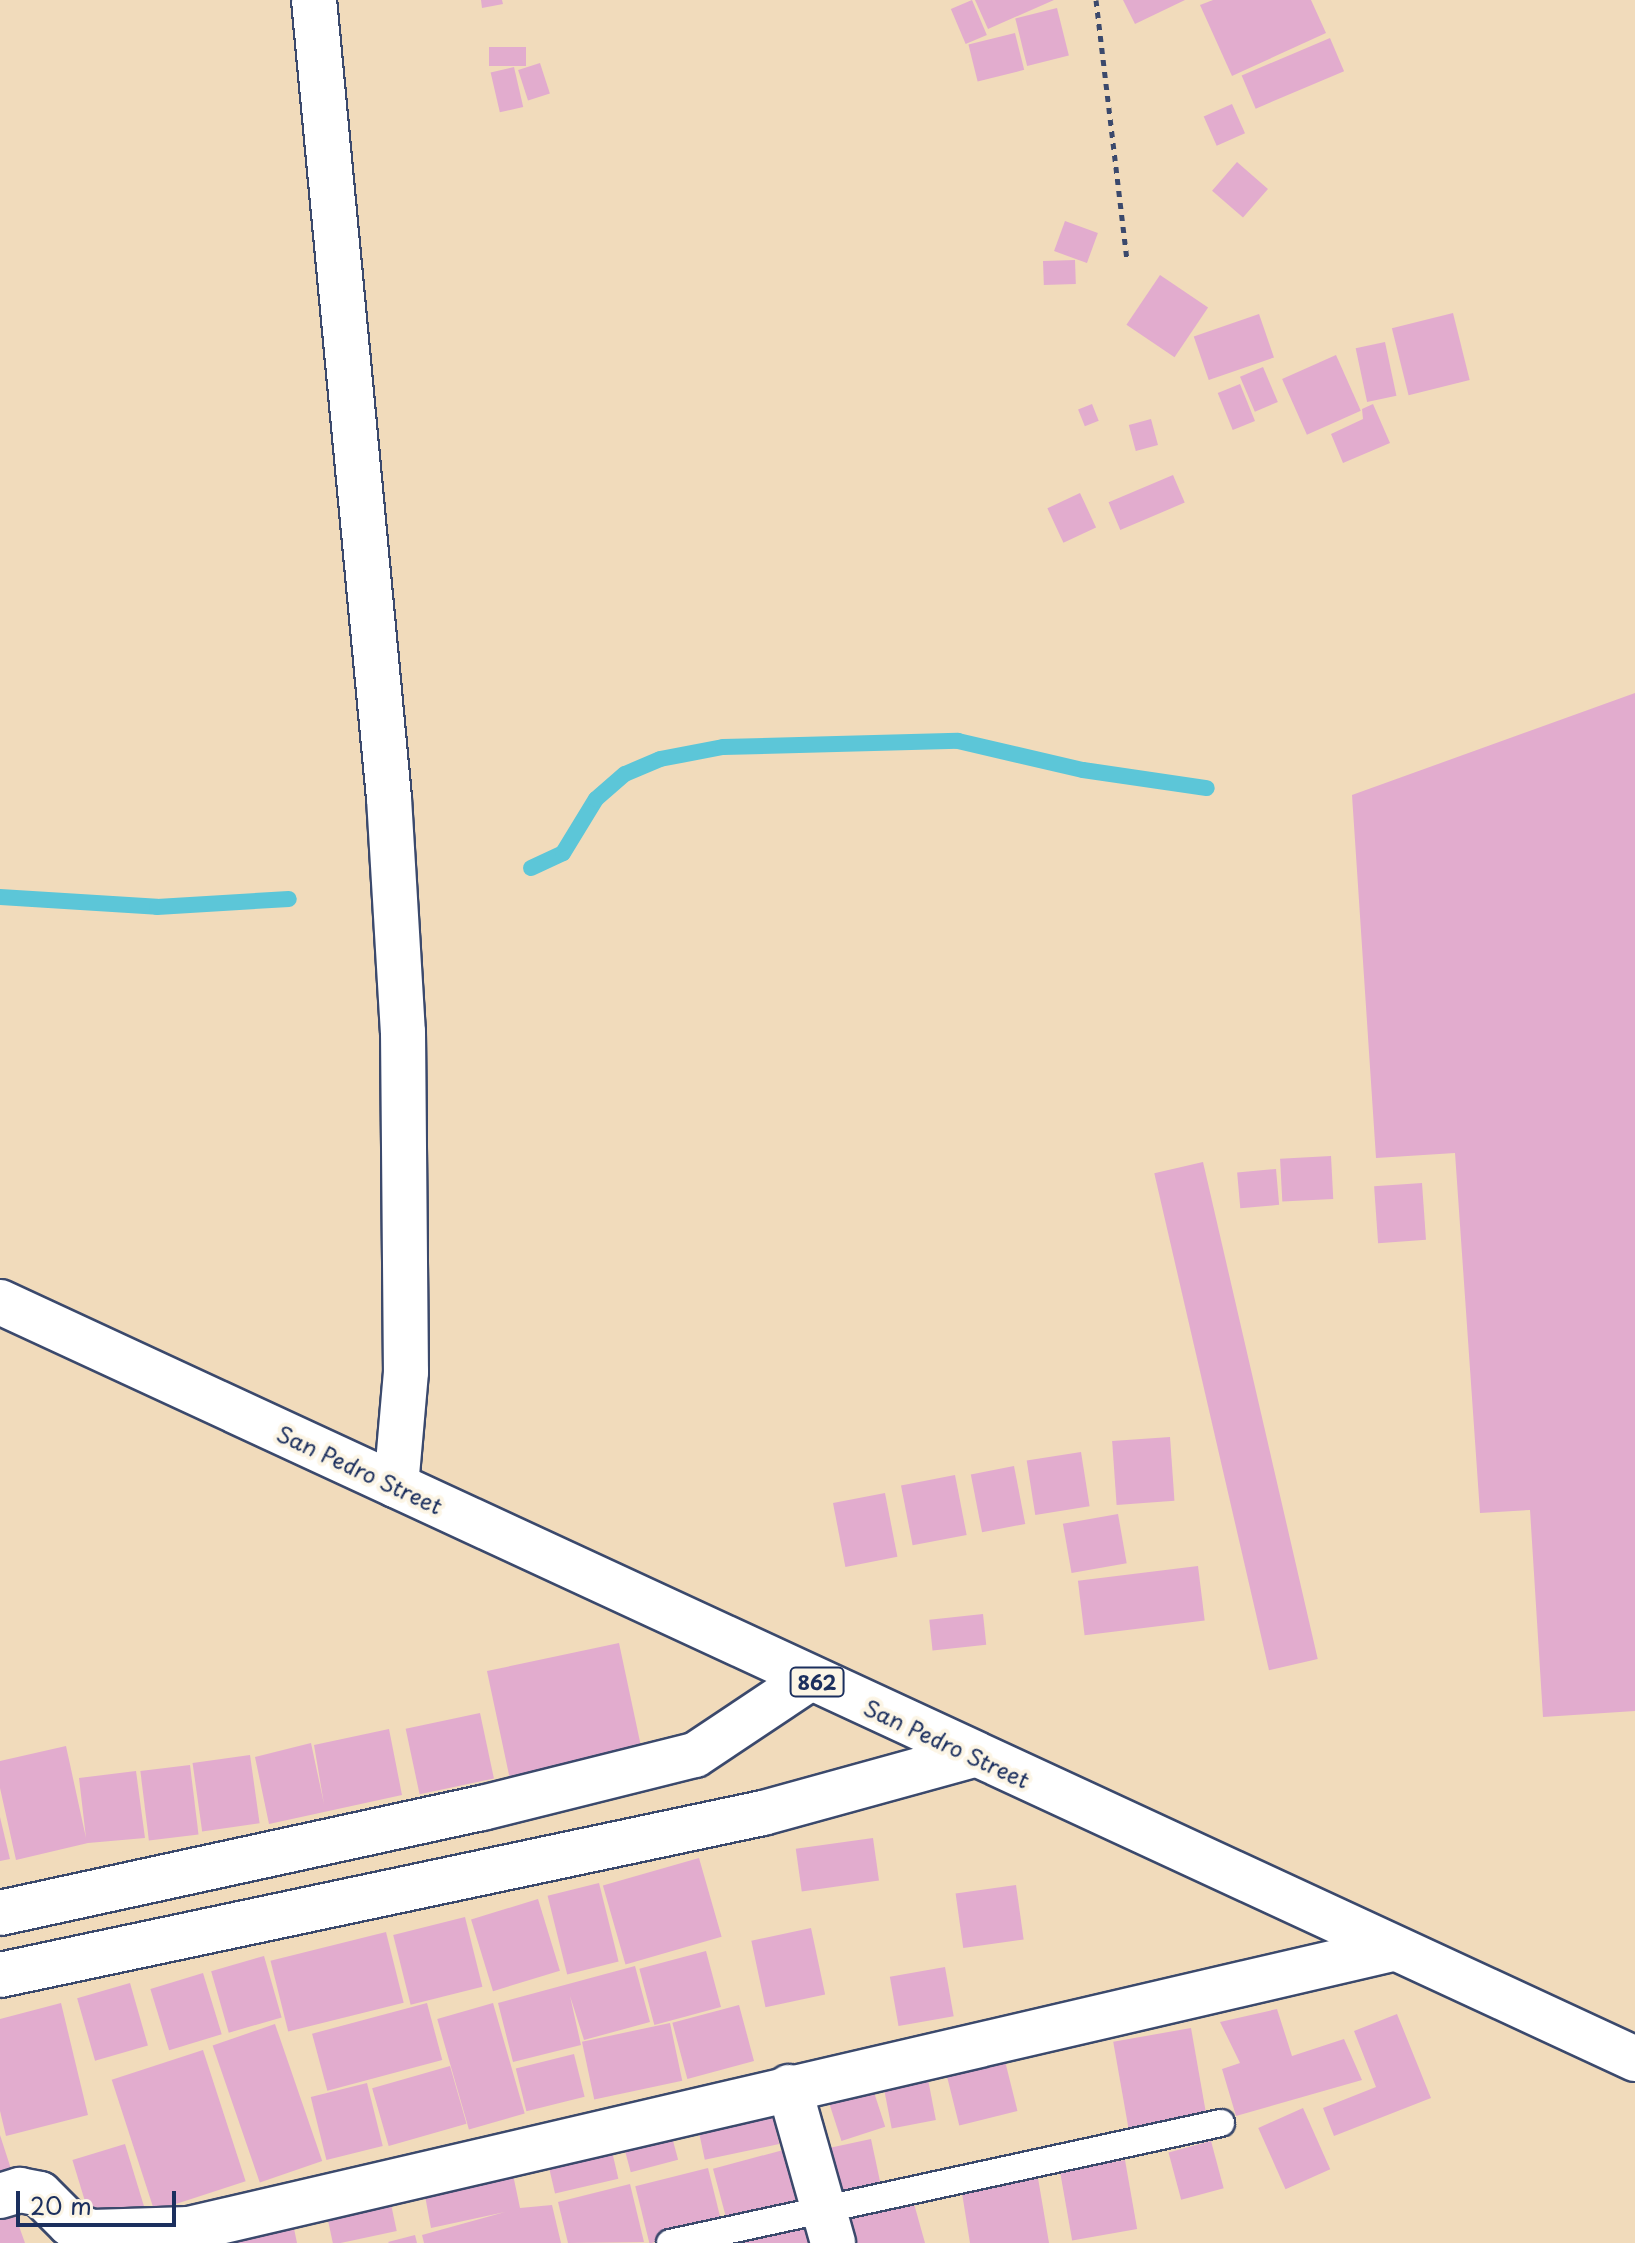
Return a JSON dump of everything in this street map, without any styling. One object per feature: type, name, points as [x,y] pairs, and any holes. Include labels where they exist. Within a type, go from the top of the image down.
[{"type":"street","points":[[314,0],[389,798],[402,1016],[406,1372],[396,1486]]},
{"type":"street","name":"San Pedro Street","points":[[0,1302],[1635,2059]]},
{"type":"street","points":[[0,1913],[482,1808],[695,1755],[809,1679]]},
{"type":"street","points":[[0,1975],[763,1813],[974,1755]]},
{"type":"street","points":[[0,2196],[20,2190],[40,2194],[70,2224],[92,2232],[191,2236],[789,2087],[1392,1949]]},
{"type":"street","points":[[789,2087],[828,2226]]},
{"type":"lane","points":[[670,2243],[828,2226],[1221,2123]]},
{"type":"path","points":[[1096,0],[1127,259]]},
{"type":"building","points":[[481,0],[502,0],[503,4],[482,8]]},
{"type":"building","points":[[972,0],[987,35],[966,44],[951,9]]},
{"type":"building","points":[[975,0],[1054,0],[988,29]]},
{"type":"building","points":[[1123,0],[1185,0],[1135,24]]},
{"type":"building","points":[[1213,0],[1311,0],[1326,33],[1232,76],[1200,5]]},
{"type":"building","points":[[1057,8],[1069,56],[1027,66],[1015,18]]},
{"type":"building","points":[[1015,33],[1024,70],[978,81],[968,45]]},
{"type":"building","points":[[1330,38],[1344,71],[1256,109],[1242,76]]},
{"type":"building","points":[[489,47],[526,47],[526,66],[489,66]]},
{"type":"building","points":[[540,63],[550,93],[528,101],[518,70]]},
{"type":"building","points":[[514,67],[523,107],[500,112],[491,72]]},
{"type":"building","points":[[1232,104],[1245,133],[1217,146],[1204,117]]},
{"type":"building","points":[[1237,162],[1268,189],[1243,218],[1212,191]]},
{"type":"building","points":[[1065,221],[1098,233],[1087,263],[1054,251]]},
{"type":"building","points":[[1075,260],[1076,284],[1044,285],[1043,261]]},
{"type":"building","points":[[1160,275],[1208,307],[1175,357],[1126,325]]},
{"type":"building","points":[[1453,313],[1470,380],[1409,395],[1392,328]]},
{"type":"building","points":[[1259,314],[1274,357],[1209,380],[1194,336]]},
{"type":"building","points":[[1385,342],[1396,396],[1367,402],[1356,348]]},
{"type":"building","points":[[1336,355],[1361,411],[1307,435],[1282,379]]},
{"type":"building","points":[[1263,367],[1278,402],[1255,412],[1240,377]]},
{"type":"building","points":[[1240,384],[1255,421],[1233,430],[1218,393]]},
{"type":"building","points":[[1092,404],[1099,421],[1085,426],[1078,410]]},
{"type":"building","points":[[1373,404],[1390,443],[1343,463],[1331,434],[1363,419],[1362,409]]},
{"type":"building","points":[[1151,419],[1158,445],[1136,451],[1129,425]]},
{"type":"building","points":[[1173,475],[1185,503],[1120,530],[1109,502]]},
{"type":"building","points":[[1080,493],[1096,527],[1063,543],[1047,508]]},
{"type":"building","points":[[1635,693],[1635,1711],[1543,1717],[1530,1510],[1480,1513],[1455,1153],[1376,1158],[1352,795]]},
{"type":"building","points":[[1331,1156],[1333,1199],[1282,1202],[1280,1159]]},
{"type":"building","points":[[1203,1162],[1318,1659],[1269,1670],[1154,1173]]},
{"type":"building","points":[[1276,1169],[1279,1205],[1240,1208],[1237,1172]]},
{"type":"building","points":[[1422,1183],[1426,1240],[1378,1243],[1374,1186]]},
{"type":"building","points":[[1170,1437],[1174,1501],[1117,1505],[1112,1441]]},
{"type":"building","points":[[1081,1452],[1090,1506],[1035,1515],[1027,1461]]},
{"type":"building","points":[[1014,1466],[1025,1524],[982,1532],[971,1474]]},
{"type":"building","points":[[955,1475],[967,1535],[913,1545],[901,1485]]},
{"type":"building","points":[[885,1493],[897,1557],[845,1567],[833,1503]]},
{"type":"building","points":[[1118,1514],[1127,1563],[1072,1573],[1063,1524]]},
{"type":"building","points":[[1198,1566],[1205,1621],[1085,1635],[1078,1581]]},
{"type":"building","points":[[983,1614],[986,1645],[933,1650],[929,1620]]},
{"type":"building","points":[[619,1643],[642,1753],[510,1781],[487,1671]]},
{"type":"building","points":[[480,1713],[494,1779],[420,1794],[406,1729]]},
{"type":"building","points":[[389,1729],[402,1795],[269,1824],[255,1757],[311,1743],[324,1804],[314,1745]]},
{"type":"building","points":[[66,1746],[86,1838],[79,1778],[136,1771],[145,1838],[88,1843],[16,1860],[0,1788],[0,1761]]},
{"type":"building","points":[[250,1755],[260,1823],[202,1831],[193,1763]]},
{"type":"building","points":[[190,1765],[199,1834],[149,1841],[140,1771]]},
{"type":"building","points":[[0,1817],[10,1859],[0,1861]]},
{"type":"building","points":[[873,1838],[879,1881],[802,1891],[796,1849]]},
{"type":"building","points":[[699,1858],[722,1937],[625,1964],[603,1886]]},
{"type":"building","points":[[599,1883],[619,1962],[567,1974],[548,1896]]},
{"type":"building","points":[[1016,1885],[1024,1939],[963,1948],[956,1893]]},
{"type":"building","points":[[538,1899],[560,1971],[493,1991],[471,1919]]},
{"type":"building","points":[[465,1917],[482,1987],[411,2005],[393,1935]]},
{"type":"building","points":[[811,1928],[825,1995],[765,2007],[751,1941]]},
{"type":"building","points":[[386,1932],[404,2003],[288,2032],[271,1961]]},
{"type":"building","points":[[706,1951],[721,2007],[654,2025],[639,1969]]},
{"type":"building","points":[[264,1956],[282,2018],[229,2033],[211,1971]]},
{"type":"building","points":[[635,1966],[650,2022],[584,2040],[570,1996],[581,2045],[513,2062],[498,2003]]},
{"type":"building","points":[[945,1967],[954,2016],[899,2026],[890,1977]]},
{"type":"building","points":[[203,1973],[222,2034],[169,2050],[150,1989]]},
{"type":"building","points":[[130,1983],[148,2045],[95,2061],[77,1998]]},
{"type":"building","points":[[61,2003],[88,2115],[6,2136],[0,2111],[0,2019]]},
{"type":"building","points":[[427,2003],[442,2060],[327,2091],[312,2034]]},
{"type":"building","points":[[493,2003],[525,2114],[469,2130],[437,2019]]},
{"type":"building","points":[[739,2005],[754,2061],[687,2079],[672,2023]]},
{"type":"building","points":[[1277,2009],[1292,2056],[1344,2039],[1362,2080],[1236,2116],[1222,2069],[1240,2063],[1220,2022]]},
{"type":"building","points":[[1397,2014],[1431,2098],[1334,2136],[1323,2108],[1376,2087],[1354,2031]]},
{"type":"building","points":[[670,2023],[682,2081],[594,2099],[582,2042]]},
{"type":"building","points":[[275,2024],[322,2161],[260,2183],[213,2045]]},
{"type":"building","points":[[1191,2028],[1207,2117],[1129,2130],[1113,2042]]},
{"type":"building","points":[[1002,2049],[1017,2111],[959,2126],[944,2064]]},
{"type":"building","points":[[203,2050],[246,2181],[154,2211],[112,2080]]},
{"type":"building","points":[[574,2054],[585,2097],[526,2111],[516,2069]]},
{"type":"building","points":[[925,2064],[936,2120],[892,2129],[881,2073]]},
{"type":"building","points":[[450,2066],[467,2124],[389,2146],[372,2088]]},
{"type":"building","points":[[367,2083],[383,2146],[326,2160],[311,2097]]},
{"type":"building","points":[[871,2083],[885,2127],[841,2141],[827,2097]]},
{"type":"building","points":[[770,2101],[779,2144],[705,2160],[696,2117]]},
{"type":"building","points":[[1303,2108],[1330,2169],[1285,2189],[1258,2128]]},
{"type":"building","points":[[668,2122],[678,2160],[631,2172],[621,2135]]},
{"type":"building","points":[[608,2134],[618,2179],[555,2193],[545,2149]]},
{"type":"building","points":[[0,2135],[11,2169],[0,2172]]},
{"type":"building","points":[[871,2139],[882,2191],[840,2200],[829,2148]]},
{"type":"building","points":[[1211,2141],[1224,2188],[1181,2200],[1168,2152]]},
{"type":"building","points":[[125,2144],[144,2206],[91,2222],[72,2160]]},
{"type":"building","points":[[798,2146],[814,2204],[729,2227],[713,2169]]},
{"type":"building","points":[[1125,2160],[1137,2229],[1072,2240],[1060,2171]]},
{"type":"building","points":[[511,2165],[520,2208],[552,2205],[561,2243],[424,2243],[422,2235],[505,2212],[431,2228],[423,2185]]},
{"type":"building","points":[[708,2168],[722,2225],[649,2243],[635,2186]]},
{"type":"building","points":[[1038,2178],[1049,2243],[970,2243],[962,2193]]},
{"type":"building","points":[[630,2184],[644,2242],[568,2243],[558,2202]]},
{"type":"building","points":[[388,2190],[397,2231],[333,2243],[324,2204]]},
{"type":"building","points":[[911,2193],[925,2243],[840,2243],[832,2216]]},
{"type":"building","points":[[10,2201],[25,2243],[0,2243],[0,2204]]},
{"type":"building","points":[[291,2214],[297,2243],[208,2243]]},
{"type":"building","points":[[822,2216],[829,2243],[717,2243]]},
{"type":"building","points":[[415,2235],[417,2243],[388,2242]]},
{"type":"waterway","points":[[531,868],[563,853],[596,799],[625,774],[660,759],[723,747],[958,741],[1083,770],[1207,788]]},
{"type":"waterway","points":[[0,897],[157,907],[289,899]]}]
